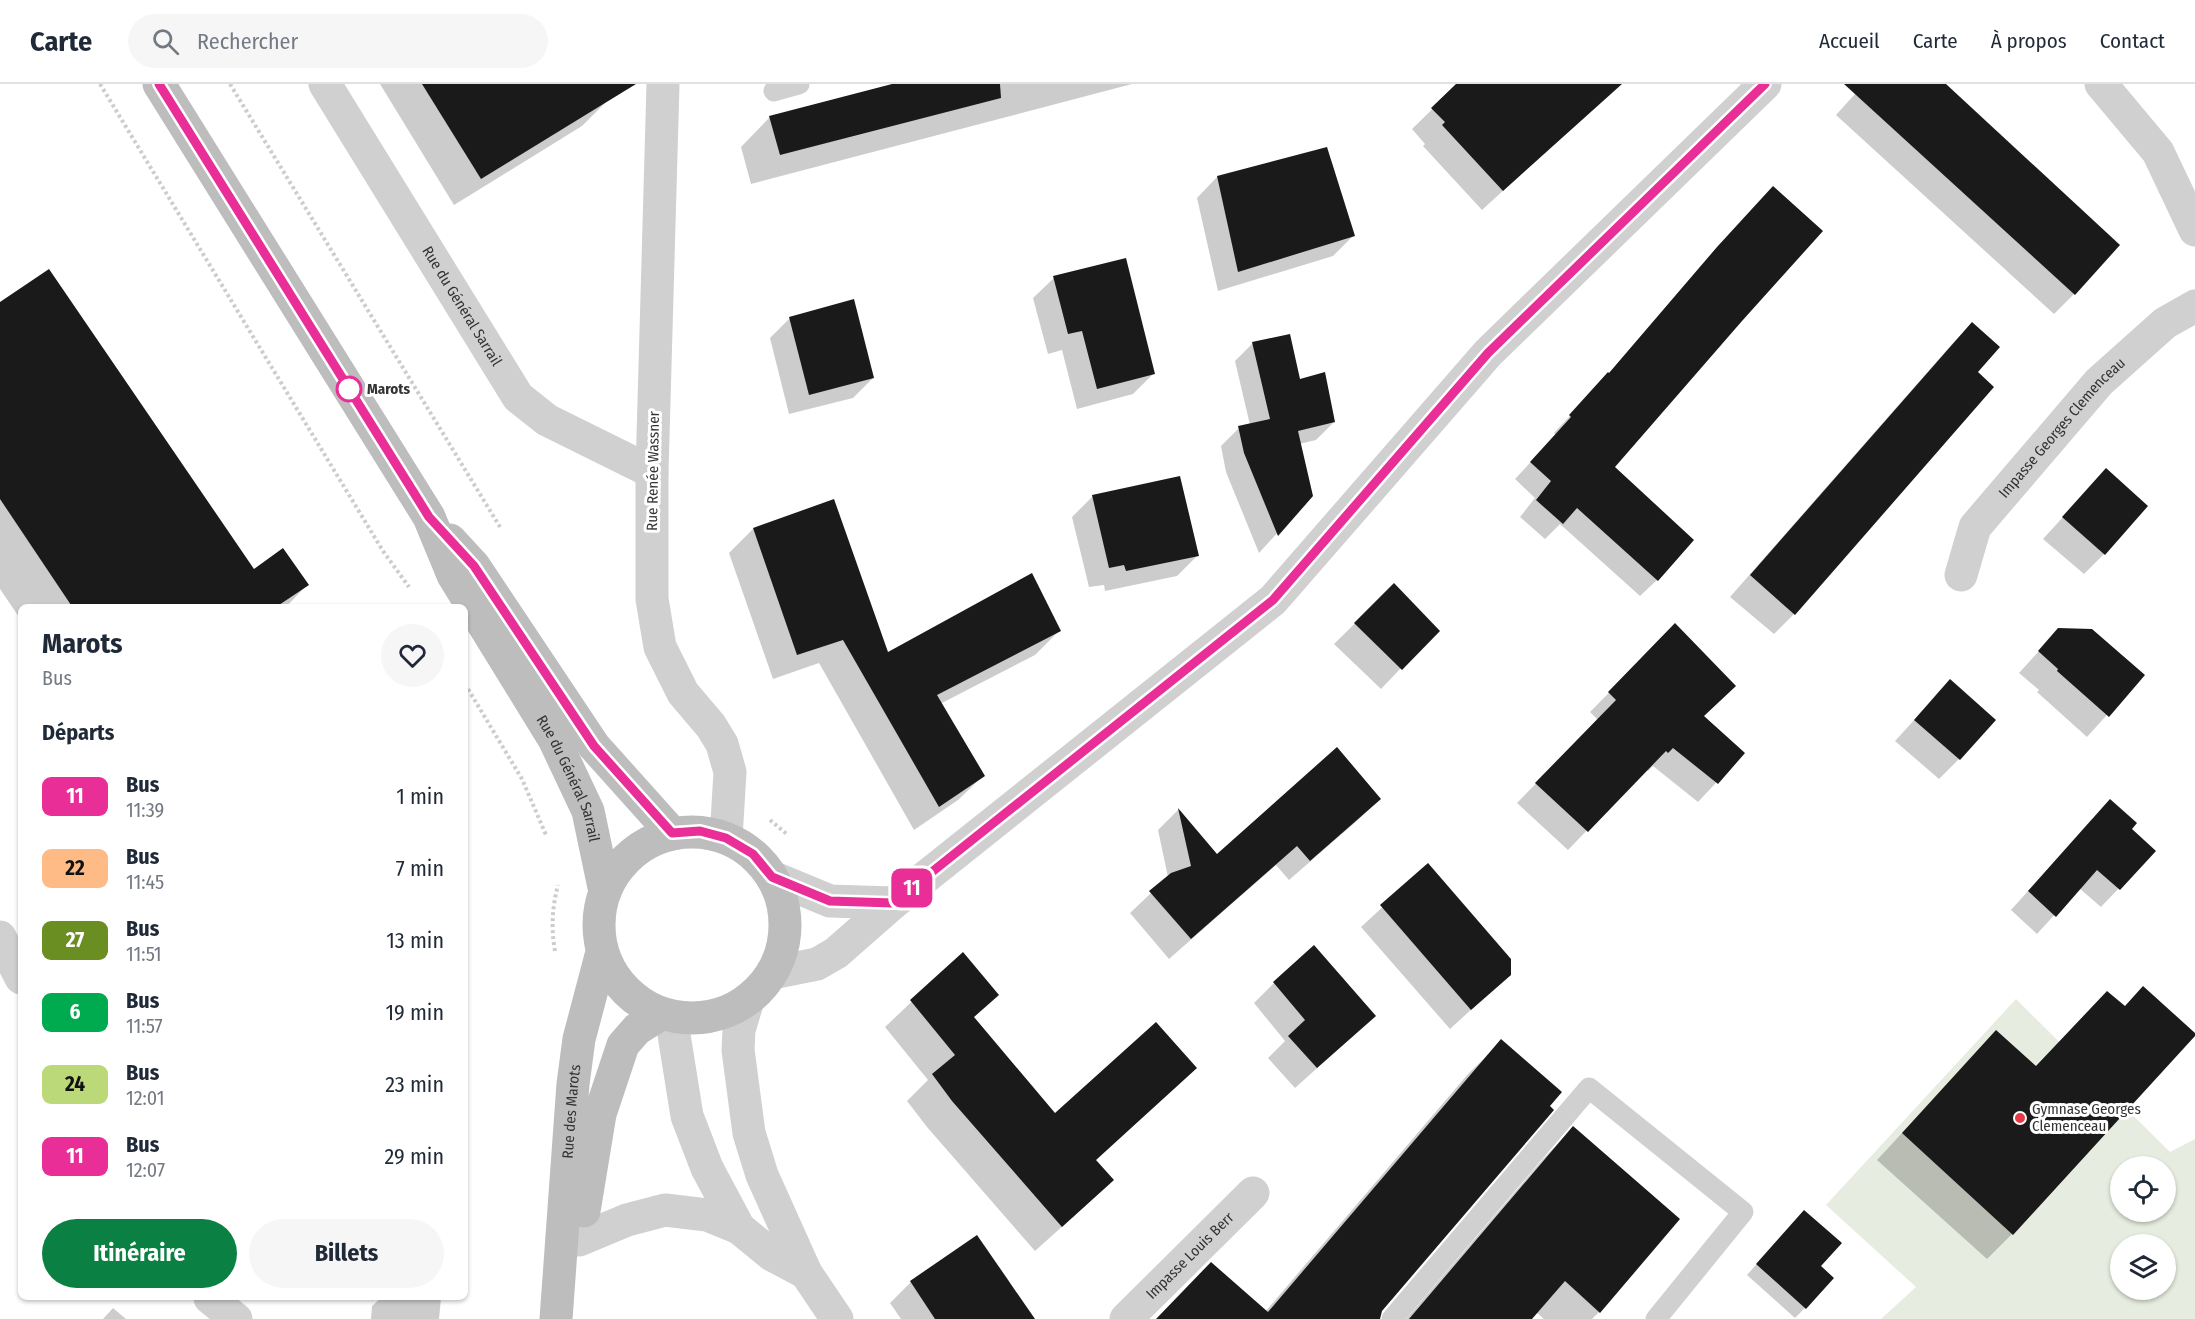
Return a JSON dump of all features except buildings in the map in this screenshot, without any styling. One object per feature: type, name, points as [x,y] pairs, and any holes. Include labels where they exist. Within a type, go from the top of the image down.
[{"type":"main road","name":"Rue du Général Sarrail","points":[[159,84],[429,517],[453,575],[554,739],[588,811],[605,892]]},
{"type":"main road","name":"Rue du Général Sarrail","points":[[429,517],[474,566],[594,746],[672,833]]},
{"type":"main road","points":[[700,831],[726,838],[753,854],[772,877],[784,908],[784,941],[772,973],[748,1000],[721,1014],[691,1019],[666,1015],[635,1000],[615,978],[602,952],[598,922],[605,892],[620,865],[643,845],[672,833],[700,831]]},
{"type":"main road","name":"Rue des Marots","points":[[556,1319],[573,1084],[579,1039],[602,952]]},
{"type":"main road","name":"Rue des Marots","points":[[561,1274],[579,1240],[600,1114],[623,1045],[638,1029],[666,1015]]},
{"type":"street","name":"Rue du Général Sarrail","points":[[325,84],[518,397],[547,420],[651,472]]},
{"type":"street","name":"Rue Renée Wassner","points":[[663,84],[651,472],[652,599],[660,647],[683,693],[711,726],[722,744],[730,772],[726,838]]},
{"type":"street","points":[[772,973],[817,964],[836,952],[893,903],[1273,600],[1488,353],[1765,84]]},
{"type":"street","points":[[2101,84],[2158,152],[2195,230]]},
{"type":"street","name":"Impasse Georges Clemenceau","points":[[1961,575],[1975,527],[2099,382],[2166,323],[2195,306]]},
{"type":"street","points":[[772,877],[830,901],[893,903]]},
{"type":"street","points":[[0,937],[18,972]]},
{"type":"street","points":[[748,1000],[739,1030],[738,1050],[749,1133],[762,1174],[806,1273],[837,1319]]},
{"type":"street","points":[[666,1015],[687,1116],[706,1168],[740,1228]]},
{"type":"street","name":"Impasse Louis Berr","points":[[1126,1319],[1253,1193]]},
{"type":"street","points":[[579,1240],[627,1220],[665,1210],[706,1215],[740,1228],[772,1255],[806,1273]]},
{"type":"street","points":[[212,1300],[236,1319]]},
{"type":"lane","points":[[774,91],[799,84]]},
{"type":"lane","points":[[1392,1319],[1589,1088],[1743,1212],[1656,1319]]},
{"type":"path","points":[[100,84],[383,552],[411,590]]},
{"type":"path","points":[[230,84],[505,535]]},
{"type":"path","points":[[468,689],[522,780],[547,836]]},
{"type":"path","points":[[729,796],[761,812],[788,835],[807,864],[819,898]]},
{"type":"path","points":[[555,953],[552,934],[553,905],[561,877],[592,829]]},
{"type":"shaded area","points":[[2016,999],[2170,1152],[2195,1139],[2195,1319],[1881,1319],[1916,1287],[1826,1205]]},
{"type":"bus line","name":"11","points":[[159,84],[429,517],[474,566],[594,746],[639,799],[672,833],[700,831],[726,838],[753,854],[772,877],[819,898],[830,901],[893,903],[1273,600],[1488,353],[1765,84]]},
{"type":"place","name":"Marots","points":[[349,389]]},
{"type":"place","name":"Gymnase Georges Clemenceau","points":[[2020,1118]]}]
